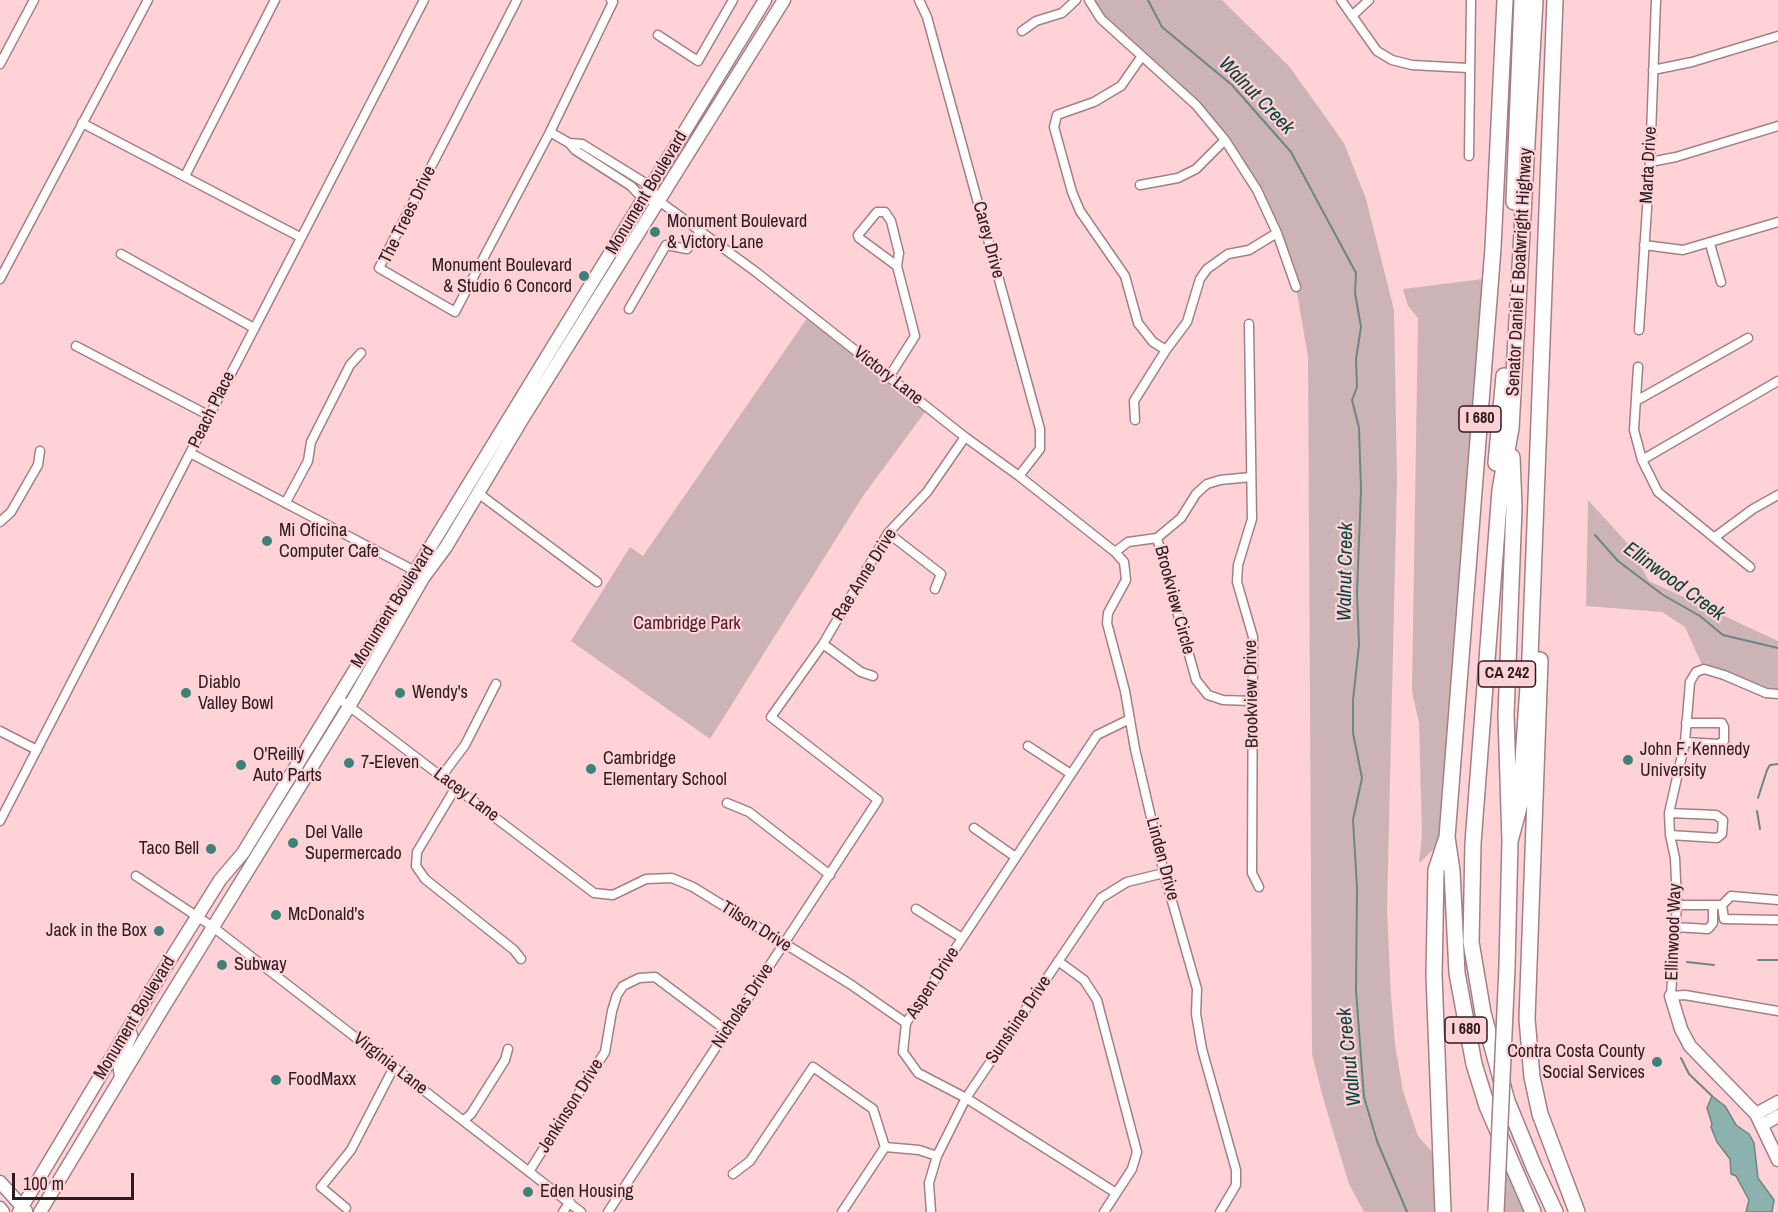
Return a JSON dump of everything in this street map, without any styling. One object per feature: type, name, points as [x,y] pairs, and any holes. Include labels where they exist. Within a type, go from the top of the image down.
[{"type":"highway","name":"Senator Daniel E Boatwright Highway","points":[[1504,0],[1493,248],[1447,837],[1452,871],[1457,973],[1474,1064],[1487,1106],[1533,1212]]},
{"type":"highway","name":"I 680","points":[[1500,489],[1496,460],[1512,237],[1522,0]]},
{"type":"highway","name":"Senator Daniel E Boatwright Highway","points":[[1534,0],[1511,428],[1500,489],[1473,843],[1471,942],[1483,1013],[1507,1101],[1555,1212]]},
{"type":"highway","points":[[1510,841],[1520,804],[1537,489],[1555,0]]},
{"type":"highway","name":"CA 242","points":[[1496,1212],[1508,967],[1510,841],[1506,715],[1514,507],[1511,428]]},
{"type":"highway","points":[[1537,489],[1541,529],[1541,612],[1527,1019],[1532,1077],[1540,1114],[1577,1212]]},
{"type":"highway","points":[[1443,1212],[1434,975],[1436,870],[1447,837]]},
{"type":"main road","name":"Monument Boulevard","points":[[23,1211],[159,976],[220,880],[243,853],[765,0]]},
{"type":"main road","name":"Monument Boulevard","points":[[40,1212],[350,705],[423,579],[446,548],[478,492],[784,0]]},
{"type":"main road","points":[[159,976],[163,1008]]},
{"type":"main road","name":"Ellinwood Way","points":[[1671,996],[1681,1029],[1690,1046],[1759,1119],[1778,1160]]},
{"type":"main road","points":[[121,1077],[119,1063],[129,1042],[135,1016]]},
{"type":"main road","points":[[1759,1119],[1778,1102]]},
{"type":"main road","points":[[1759,1119],[1778,1116]]},
{"type":"main road","points":[[0,1182],[23,1211]]},
{"type":"main road","points":[[0,1208],[3,1212]]},
{"type":"street","points":[[0,64],[34,0]]},
{"type":"street","points":[[0,279],[148,0]]},
{"type":"street","points":[[185,176],[275,0]]},
{"type":"street","name":"Peach Place","points":[[0,821],[424,0]]},
{"type":"street","name":"The Trees Drive","points":[[517,0],[379,268],[455,312],[550,132],[614,2],[611,0]]},
{"type":"street","points":[[658,35],[698,61],[733,0]]},
{"type":"street","name":"Carey Drive","points":[[919,0],[927,17],[1040,429],[1040,449],[1019,476]]},
{"type":"street","points":[[1022,31],[1036,21],[1062,13],[1076,0]]},
{"type":"street","points":[[1089,0],[1101,19],[1196,105],[1225,140],[1257,190],[1277,233],[1296,287]]},
{"type":"street","points":[[1341,0],[1377,51],[1392,60],[1412,65],[1468,68]]},
{"type":"street","points":[[1352,16],[1369,0]]},
{"type":"street","points":[[1469,156],[1468,68],[1471,0]]},
{"type":"street","name":"Marta Drive","points":[[1639,330],[1650,162],[1656,0]]},
{"type":"street","points":[[1653,70],[1692,62],[1778,36]]},
{"type":"street","points":[[1142,56],[1121,86],[1094,102],[1057,116],[1054,127],[1072,192],[1080,211],[1125,276],[1138,323],[1153,342],[1166,350]]},
{"type":"street","points":[[82,123],[300,237]]},
{"type":"street","points":[[1650,162],[1688,154],[1778,126]]},
{"type":"street","points":[[550,132],[631,186],[643,199],[659,201]]},
{"type":"street","points":[[1140,184],[1178,178],[1196,169],[1225,140]]},
{"type":"street","points":[[569,143],[582,144],[650,186],[659,201]]},
{"type":"street","name":"Victory Lane","points":[[659,201],[701,231],[1115,552]]},
{"type":"street","points":[[889,377],[915,336],[897,266],[899,254],[891,220],[885,212],[877,212],[858,235],[859,238],[897,266]]},
{"type":"street","points":[[1644,245],[1683,250],[1710,244],[1778,222]]},
{"type":"street","points":[[629,309],[666,245],[687,249],[701,231]]},
{"type":"street","points":[[1135,420],[1134,401],[1166,350],[1187,322],[1200,279],[1208,269],[1228,254],[1249,250],[1277,233]]},
{"type":"street","points":[[1710,244],[1721,282]]},
{"type":"street","points":[[121,254],[254,328]]},
{"type":"street","name":"Brookview Drive","points":[[1249,324],[1252,519],[1238,565],[1237,582],[1253,637],[1252,873],[1259,887]]},
{"type":"street","points":[[1636,401],[1748,338]]},
{"type":"street","points":[[76,346],[208,416]]},
{"type":"street","points":[[286,502],[308,461],[311,442],[350,365],[361,353]]},
{"type":"street","points":[[1638,367],[1634,430],[1642,460],[1658,492],[1750,567]]},
{"type":"street","points":[[1642,460],[1778,381]]},
{"type":"street","name":"Rae Anne Drive","points":[[878,800],[771,717],[823,644],[888,533],[927,492],[965,437]]},
{"type":"street","points":[[0,522],[11,513],[33,475],[38,465],[40,450]]},
{"type":"street","points":[[190,453],[415,571]]},
{"type":"street","name":"Brookview Circle","points":[[1251,477],[1220,480],[1207,484],[1196,494],[1180,518],[1156,538],[1196,680],[1208,695],[1223,700],[1253,701]]},
{"type":"street","points":[[478,492],[597,582]]},
{"type":"street","points":[[1715,537],[1753,509],[1778,495]]},
{"type":"street","points":[[888,533],[941,574],[935,589]]},
{"type":"street","points":[[1115,552],[1128,542],[1156,538]]},
{"type":"street","name":"Linden Drive","points":[[1115,552],[1124,562],[1126,580],[1108,613],[1107,623],[1164,873],[1197,989],[1196,1014],[1202,1049],[1236,1170],[1236,1185],[1220,1212]]},
{"type":"street","points":[[823,644],[861,672],[873,676]]},
{"type":"street","name":"Ellinwood Way","points":[[1671,996],[1677,905],[1675,858],[1670,836],[1669,813],[1685,742],[1690,682],[1696,672],[1704,669],[1766,693],[1778,694]]},
{"type":"street","points":[[441,777],[465,745],[496,684]]},
{"type":"street","name":"Lacey Lane","points":[[337,697],[594,893]]},
{"type":"street","name":"Aspen Drive","points":[[1116,1193],[966,1098],[918,1073],[903,1052],[906,1023],[1014,856],[1097,735],[1130,719]]},
{"type":"street","points":[[1685,742],[1718,744],[1724,741],[1722,723],[1686,723]]},
{"type":"street","points":[[0,731],[37,750]]},
{"type":"street","points":[[1028,746],[1071,774]]},
{"type":"street","points":[[456,787],[417,852],[417,866],[425,879],[514,950],[521,959]]},
{"type":"street","name":"Nicholas Drive","points":[[608,1212],[878,800]]},
{"type":"street","points":[[727,803],[749,812],[830,875]]},
{"type":"street","points":[[1669,813],[1716,815],[1723,820],[1722,834],[1717,838],[1670,836]]},
{"type":"street","points":[[974,828],[1014,856]]},
{"type":"street","name":"Sunshine Drive","points":[[931,1212],[929,1183],[937,1156],[966,1098],[1101,898],[1127,882],[1164,873]]},
{"type":"street","name":"Virginia Lane","points":[[136,876],[213,927],[530,1170],[581,1212]]},
{"type":"street","name":"Tilson Drive","points":[[594,893],[613,895],[646,879],[672,878],[693,887],[783,945],[850,984],[906,1023]]},
{"type":"street","points":[[1677,905],[1717,905],[1731,896],[1778,900]]},
{"type":"street","points":[[1717,905],[1724,919],[1778,920]]},
{"type":"street","points":[[1675,927],[1708,929],[1717,905]]},
{"type":"street","points":[[916,909],[962,938]]},
{"type":"street","points":[[1058,961],[1084,980],[1097,1000],[1137,1152],[1132,1169],[1104,1212]]},
{"type":"street","name":"Jenkinson Drive","points":[[530,1170],[605,1052],[612,1011],[617,995],[623,986],[639,978],[655,977],[727,1031]]},
{"type":"street","points":[[1671,996],[1684,995],[1778,1011]]},
{"type":"street","points":[[464,1120],[471,1114],[505,1060],[508,1049]]},
{"type":"street","points":[[346,1208],[321,1187],[351,1150],[394,1067]]},
{"type":"street","points":[[733,1174],[750,1161],[813,1067],[873,1109],[885,1147]]},
{"type":"street","points":[[885,1147],[919,1150],[937,1156]]},
{"type":"street","points":[[842,1212],[885,1147]]},
{"type":"street","points":[[563,1212],[570,1202]]},
{"type":"green space","points":[[1089,0],[1222,0],[1289,66],[1344,143],[1366,199],[1394,310],[1397,479],[1387,910],[1391,996],[1395,1044],[1403,1091],[1418,1136],[1441,1162],[1443,1212],[1364,1212],[1349,1184],[1312,1054],[1308,357],[1296,287],[1257,190],[1196,105],[1101,19]]},
{"type":"green space","points":[[1491,278],[1447,837],[1419,863],[1422,835],[1419,723],[1412,691],[1418,318],[1408,306],[1403,289]]},
{"type":"green space","name":"Cambridge Park","points":[[810,314],[928,408],[863,496],[710,739],[571,641],[630,547],[643,556]]},
{"type":"green space","points":[[1588,500],[1631,547],[1649,581],[1778,641],[1778,694],[1704,669],[1685,627],[1662,612],[1586,606]]},
{"type":"green space","points":[[1500,1140],[1533,1212],[1496,1212]]},
{"type":"water","points":[[1712,1096],[1725,1106],[1736,1125],[1749,1134],[1754,1143],[1758,1178],[1774,1200],[1772,1212],[1746,1212],[1749,1200],[1736,1176],[1731,1174],[1730,1159],[1717,1142],[1711,1127],[1707,1108]]},
{"type":"waterway","name":"Walnut Creek","points":[[1148,0],[1162,27],[1232,85],[1291,152],[1356,273],[1355,293],[1361,327],[1356,359],[1357,387],[1352,400],[1359,428],[1361,490],[1357,593],[1359,645],[1353,700],[1353,733],[1362,778],[1353,820],[1357,888],[1356,990],[1364,1097],[1377,1141],[1407,1212]]},
{"type":"waterway","name":"Ellinwood Creek","points":[[1595,535],[1618,561],[1663,595],[1700,616],[1723,635],[1778,648]]},
{"type":"waterway","points":[[1758,798],[1767,770],[1770,765],[1778,764]]},
{"type":"waterway","points":[[1757,811],[1760,829]]},
{"type":"waterway","points":[[1758,960],[1778,960]]},
{"type":"waterway","points":[[1687,962],[1714,965]]},
{"type":"waterway","points":[[1681,1058],[1689,1074],[1712,1096]]},
{"type":"place","name":"Monument Boulevard & Victory Lane","points":[[655,232]]},
{"type":"place","name":"Monument Boulevard & Studio 6 Concord","points":[[584,276]]},
{"type":"place","name":"Mi Oficina Computer Cafe","points":[[267,541]]},
{"type":"place","name":"Diablo Valley Bowl","points":[[186,693]]},
{"type":"place","name":"Wendy's","points":[[400,693]]},
{"type":"place","name":"John F. Kennedy University","points":[[1628,760]]},
{"type":"place","name":"7-Eleven","points":[[349,763]]},
{"type":"place","name":"O'Reilly Auto Parts","points":[[241,765]]},
{"type":"place","name":"Cambridge Elementary School","points":[[591,769]]},
{"type":"place","name":"Del Valle Supermercado","points":[[293,843]]},
{"type":"place","name":"Taco Bell","points":[[211,849]]},
{"type":"place","name":"McDonald's","points":[[276,915]]},
{"type":"place","name":"Jack in the Box","points":[[159,931]]},
{"type":"place","name":"Subway","points":[[222,965]]},
{"type":"place","name":"Contra Costa County Social Services","points":[[1657,1062]]},
{"type":"place","name":"FoodMaxx","points":[[276,1080]]},
{"type":"place","name":"Eden Housing","points":[[528,1192]]}]
